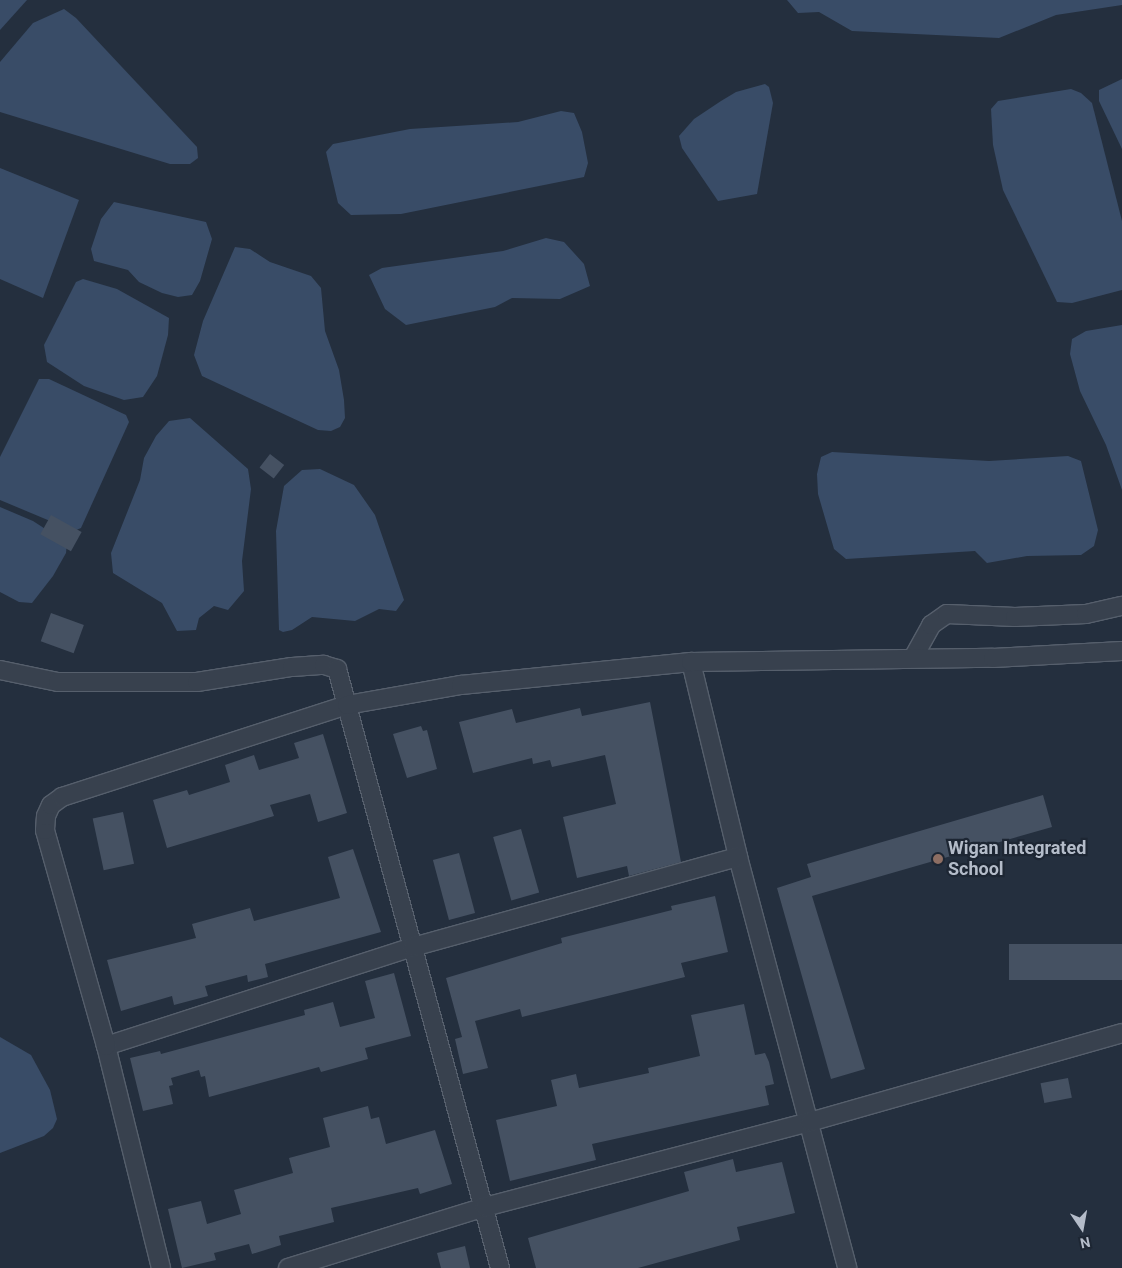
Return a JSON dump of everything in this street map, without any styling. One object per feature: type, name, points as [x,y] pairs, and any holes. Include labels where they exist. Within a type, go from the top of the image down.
[{"type":"street","points":[[913,658],[931,625],[947,614],[1015,618],[1086,614],[1122,606]]},
{"type":"street","points":[[161,1268],[106,1046],[45,830],[46,816],[52,805],[62,797],[347,705],[470,684],[691,662],[913,658],[1122,651]]},
{"type":"street","points":[[691,662],[738,857],[810,1122],[847,1268]]},
{"type":"street","points":[[0,670],[58,682],[197,682],[324,665],[337,668],[485,1207],[500,1268]]},
{"type":"street","points":[[106,1046],[413,947],[738,857]]},
{"type":"street","points":[[288,1268],[485,1207],[810,1122],[1122,1033]]},
{"type":"water","points":[[0,0],[27,0],[0,30]]},
{"type":"water","points":[[787,0],[1122,0],[1122,5],[1056,15],[999,38],[852,31],[819,12],[798,13]]},
{"type":"water","points":[[64,9],[76,18],[197,147],[198,158],[190,164],[170,164],[0,112],[0,62],[33,23]]},
{"type":"water","points":[[1122,79],[1122,149],[1099,101],[1099,90]]},
{"type":"water","points":[[765,84],[769,87],[773,103],[757,194],[718,201],[682,148],[679,136],[694,119],[721,101],[736,92]]},
{"type":"water","points":[[1071,89],[1081,93],[1092,103],[1122,221],[1122,290],[1072,303],[1057,302],[1003,190],[993,145],[991,109],[998,101]]},
{"type":"water","points":[[561,111],[574,113],[582,132],[588,163],[584,177],[401,214],[351,215],[338,203],[326,152],[333,144],[410,129],[518,122]]},
{"type":"water","points":[[0,168],[79,200],[43,298],[0,279]]},
{"type":"water","points":[[114,202],[206,222],[212,239],[200,281],[192,295],[178,297],[162,293],[139,282],[128,270],[94,261],[91,249],[101,219]]},
{"type":"water","points":[[546,238],[564,242],[584,264],[590,286],[560,299],[512,298],[495,307],[406,325],[385,309],[369,275],[382,268],[503,251]]},
{"type":"water","points":[[235,247],[250,249],[270,262],[311,276],[321,288],[325,331],[339,370],[344,400],[345,418],[340,427],[331,431],[318,430],[202,376],[194,355],[203,321]]},
{"type":"water","points":[[83,279],[117,289],[169,318],[168,335],[157,376],[143,397],[124,400],[84,386],[47,362],[44,345],[76,282]]},
{"type":"water","points":[[1122,325],[1122,490],[1106,445],[1080,391],[1070,354],[1072,339],[1086,331]]},
{"type":"water","points":[[39,379],[49,379],[126,415],[129,422],[81,528],[74,531],[0,500],[0,457]]},
{"type":"water","points":[[190,418],[248,469],[251,489],[242,561],[244,591],[228,610],[214,606],[199,618],[196,630],[177,631],[162,603],[113,573],[111,553],[140,480],[144,458],[156,436],[169,421]]},
{"type":"water","points":[[832,452],[989,461],[1068,456],[1081,461],[1098,530],[1094,546],[1081,555],[1027,556],[987,563],[975,551],[846,559],[834,549],[818,494],[817,474],[821,457]]},
{"type":"water","points":[[320,469],[354,485],[375,515],[404,600],[396,611],[379,609],[355,621],[312,617],[292,630],[283,632],[279,630],[276,531],[284,486],[302,470]]},
{"type":"water","points":[[0,507],[33,521],[67,543],[66,553],[53,576],[32,603],[19,602],[0,592]]},
{"type":"water","points":[[0,1037],[31,1055],[50,1090],[57,1119],[53,1128],[44,1136],[0,1153]]},
{"type":"building","points":[[270,454],[284,465],[274,478],[260,467]]},
{"type":"building","points":[[51,515],[82,532],[71,551],[40,534]]},
{"type":"building","points":[[51,613],[84,625],[74,653],[41,641]]},
{"type":"building","points":[[650,702],[681,862],[629,876],[627,866],[577,878],[563,817],[616,804],[605,755],[552,767],[550,760],[533,764],[532,758],[473,773],[459,722],[512,709],[516,723],[580,708],[582,716]]},
{"type":"building","points":[[421,726],[423,731],[427,730],[437,769],[407,778],[393,734]]},
{"type":"building","points":[[323,734],[347,813],[318,822],[310,794],[270,805],[274,816],[167,848],[153,800],[187,790],[189,795],[230,782],[225,765],[254,755],[259,770],[299,758],[294,743]]},
{"type":"building","points":[[1043,795],[1052,827],[812,896],[865,1069],[831,1079],[777,888],[811,877],[807,864]]},
{"type":"building","points":[[123,812],[134,864],[104,870],[93,818]]},
{"type":"building","points":[[521,829],[539,892],[511,900],[493,837]]},
{"type":"building","points":[[353,849],[381,932],[265,964],[268,977],[248,982],[247,975],[205,986],[208,996],[174,1005],[172,996],[121,1011],[107,960],[196,938],[192,924],[250,908],[254,921],[340,898],[328,857]]},
{"type":"building","points":[[459,853],[475,913],[449,920],[433,860]]},
{"type":"building","points":[[715,896],[728,952],[681,963],[685,977],[522,1017],[520,1009],[475,1021],[488,1068],[463,1074],[455,1039],[462,1037],[446,978],[562,943],[561,938],[672,910],[671,906]]},
{"type":"building","points":[[1009,944],[1122,944],[1122,980],[1009,980]]},
{"type":"building","points":[[394,973],[411,1036],[365,1048],[368,1059],[321,1072],[319,1067],[209,1097],[205,1076],[201,1077],[199,1070],[171,1078],[173,1085],[169,1086],[173,1104],[143,1111],[130,1058],[160,1051],[161,1054],[305,1015],[304,1010],[333,1002],[340,1027],[375,1018],[365,981]]},
{"type":"building","points":[[744,1004],[755,1055],[765,1053],[769,1062],[774,1084],[765,1086],[769,1105],[592,1144],[596,1160],[510,1181],[496,1120],[557,1106],[551,1080],[576,1074],[579,1088],[649,1073],[648,1068],[700,1056],[691,1015]]},
{"type":"building","points":[[1068,1078],[1072,1098],[1044,1103],[1041,1083]]},
{"type":"building","points":[[368,1106],[371,1119],[379,1117],[386,1144],[435,1130],[452,1184],[420,1194],[418,1188],[331,1208],[334,1222],[279,1236],[281,1245],[252,1254],[249,1244],[214,1253],[216,1260],[182,1268],[168,1209],[201,1201],[207,1224],[241,1214],[234,1190],[293,1173],[289,1158],[330,1147],[323,1118]]},
{"type":"building","points":[[733,1159],[736,1172],[782,1162],[795,1213],[737,1227],[740,1240],[638,1268],[536,1268],[528,1238],[689,1191],[684,1172]]},
{"type":"building","points":[[465,1246],[470,1268],[441,1268],[437,1253]]},
{"type":"place","name":"Wigan Integrated School","points":[[938,859]]}]
